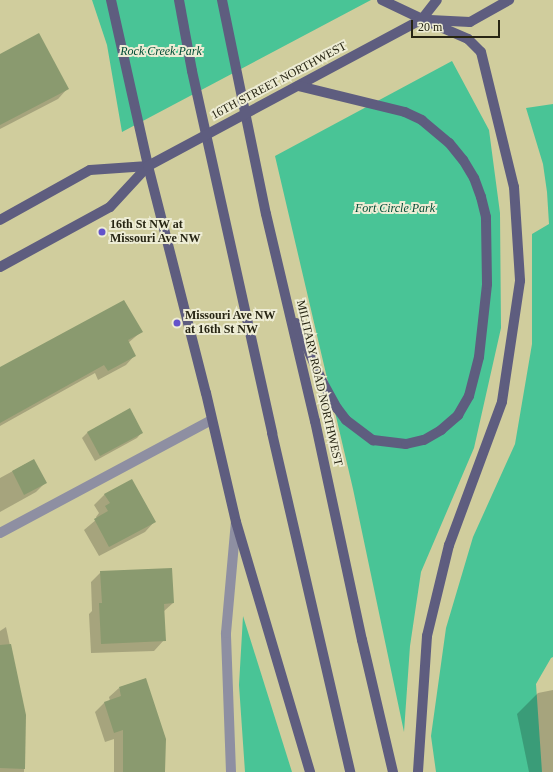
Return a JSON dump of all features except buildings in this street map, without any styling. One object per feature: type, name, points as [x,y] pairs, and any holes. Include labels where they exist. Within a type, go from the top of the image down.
[{"type":"main road","points":[[111,0],[148,166],[236,522],[310,772]]},
{"type":"main road","points":[[179,0],[192,71],[270,426],[350,772]]},
{"type":"main road","name":"MILITARY ROAD NORTHWEST","points":[[222,0],[286,300],[315,421],[362,640],[393,772]]},
{"type":"main road","points":[[382,0],[422,20],[468,39],[481,52],[514,187],[520,281],[502,402],[449,545],[427,636],[418,772]]},
{"type":"main road","name":"16TH STREET NORTHWEST","points":[[0,267],[110,207],[148,166],[422,20],[437,0]]},
{"type":"main road","points":[[422,20],[470,22],[509,0]]},
{"type":"main road","points":[[286,300],[323,383],[337,408],[346,420],[361,433],[373,440],[406,444],[424,440],[441,430],[458,415],[469,396],[474,378],[482,333],[487,284],[486,217],[474,178],[463,160],[449,143],[422,120],[405,112],[386,106],[298,86]]},
{"type":"main road","name":"16TH STREET NORTHWEST","points":[[0,220],[90,170],[148,166]]},
{"type":"street","points":[[0,532],[212,420]]},
{"type":"street","points":[[231,772],[226,633],[236,522]]},
{"type":"green space","name":"Rock Creek Park","points":[[92,0],[371,0],[122,132],[107,45]]},
{"type":"green space","name":"Fort Circle Park","points":[[452,61],[489,130],[500,213],[501,328],[474,448],[421,572],[410,646],[404,732],[353,489],[275,156]]},
{"type":"green space","points":[[553,104],[553,657],[536,684],[542,772],[436,772],[431,736],[446,628],[473,537],[515,444],[532,344],[532,234],[549,224],[543,164],[526,108]]},
{"type":"green space","points":[[243,616],[292,772],[245,772],[239,685]]},
{"type":"place","name":"16th St NW at Missouri Ave NW","points":[[102,232]]},
{"type":"place","name":"Missouri Ave NW at 16th St NW","points":[[177,323]]}]
